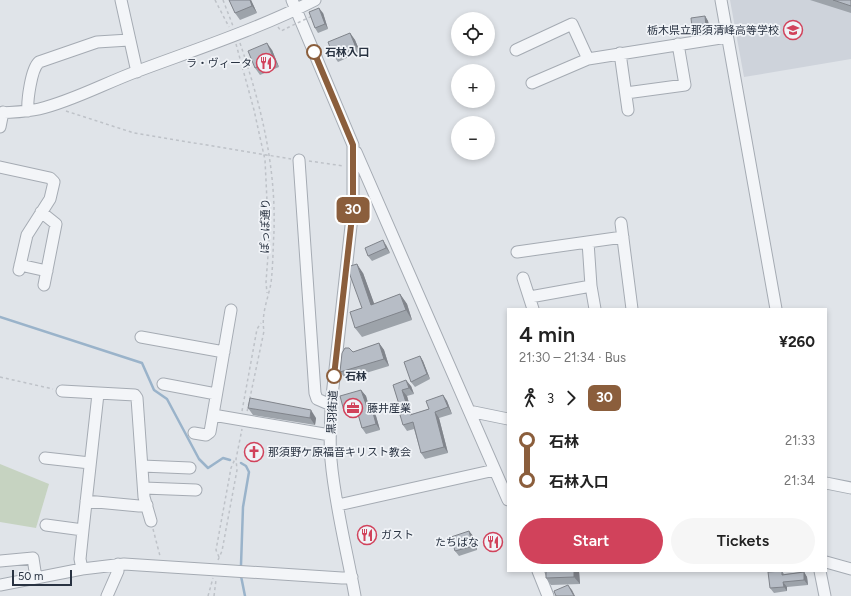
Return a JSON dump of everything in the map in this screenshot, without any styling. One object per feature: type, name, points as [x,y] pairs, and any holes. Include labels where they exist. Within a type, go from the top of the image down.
[{"type":"street","points":[[121,0],[137,72]]},
{"type":"street","points":[[0,127],[2,113],[28,111],[54,104],[200,49],[294,5],[315,0]]},
{"type":"street","points":[[721,0],[776,308]]},
{"type":"street","name":"黒羽街道","points":[[294,5],[353,145],[353,208],[331,405],[330,435],[331,459],[338,505],[355,596]]},
{"type":"street","points":[[516,50],[572,24],[588,59]]},
{"type":"street","points":[[532,82],[588,59],[727,37]]},
{"type":"street","points":[[28,111],[29,94],[35,67],[39,62],[97,42],[129,40]]},
{"type":"street","points":[[626,93],[685,85],[678,44]]},
{"type":"street","points":[[620,54],[628,110]]},
{"type":"street","points":[[353,145],[507,498]]},
{"type":"street","points":[[299,160],[315,393],[317,399],[331,405]]},
{"type":"street","points":[[0,168],[53,180],[54,186],[50,199],[27,234],[20,267],[46,271]]},
{"type":"street","points":[[42,212],[56,224],[44,285]]},
{"type":"street","points":[[621,223],[632,308]]},
{"type":"street","points":[[518,252],[623,238]]},
{"type":"street","points":[[588,242],[591,286],[595,308]]},
{"type":"street","points":[[523,278],[533,308]]},
{"type":"street","points":[[530,297],[591,286]]},
{"type":"street","points":[[194,433],[208,434],[214,415],[216,394],[232,310]]},
{"type":"street","points":[[141,337],[224,352]]},
{"type":"street","points":[[163,384],[216,394]]},
{"type":"street","points":[[62,391],[135,395],[137,398],[144,488],[152,522]]},
{"type":"street","points":[[82,569],[80,559],[98,394]]},
{"type":"street","points":[[468,411],[507,419]]},
{"type":"street","points":[[214,415],[330,435]]},
{"type":"street","points":[[45,458],[90,463]]},
{"type":"street","points":[[142,466],[190,468]]},
{"type":"street","points":[[338,505],[495,470]]},
{"type":"street","points":[[827,483],[851,488]]},
{"type":"street","points":[[144,488],[196,490]]},
{"type":"street","points":[[86,501],[139,506],[147,505]]},
{"type":"street","points":[[46,525],[83,530]]},
{"type":"street","points":[[0,561],[33,558],[36,578]]},
{"type":"street","points":[[827,562],[851,569]]},
{"type":"street","points":[[0,585],[82,569],[118,564],[163,565],[342,578],[352,577]]},
{"type":"street","points":[[107,596],[118,571],[118,564]]},
{"type":"street","points":[[538,572],[548,596]]},
{"type":"street","points":[[820,572],[825,596]]},
{"type":"path","points":[[215,0],[228,26],[233,31],[233,24],[223,0]]},
{"type":"path","points":[[278,26],[281,31],[317,14]]},
{"type":"path","name":"ぽっぽ通り","points":[[244,416],[247,412],[264,331],[262,322],[270,284],[274,230],[270,156],[256,93],[240,43],[236,39],[264,155]]},
{"type":"path","points":[[54,104],[62,110],[134,133],[270,156],[354,167]]},
{"type":"path","points":[[264,155],[268,192],[267,294]]},
{"type":"path","points":[[242,413],[257,329],[262,322]]},
{"type":"path","points":[[0,377],[62,391]]},
{"type":"path","points":[[217,564],[222,551],[237,470],[236,459],[243,424]]},
{"type":"path","points":[[219,557],[216,550],[231,468],[236,459]]},
{"type":"path","points":[[152,522],[163,565]]},
{"type":"path","points":[[208,596],[211,582],[215,575],[217,582],[214,596]]},
{"type":"shaded area","name":"栃木県立那須清峰高等学校","points":[[730,0],[851,0],[851,59],[744,77]]},
{"type":"green space","points":[[0,464],[49,484],[36,528],[0,522]]},
{"type":"building","points":[[229,0],[250,0],[252,6],[235,13]]},
{"type":"building","points":[[833,0],[851,0],[851,6]]},
{"type":"building","points":[[319,8],[325,24],[315,28],[309,12]]},
{"type":"building","points":[[705,16],[706,26],[692,28],[691,18]]},
{"type":"building","points":[[350,33],[355,45],[333,55],[328,42]]},
{"type":"building","points":[[267,43],[274,59],[255,68],[248,51]]},
{"type":"building","points":[[383,240],[386,248],[368,256],[365,248]]},
{"type":"building","points":[[357,264],[371,305],[400,294],[406,310],[355,328],[350,312],[362,308],[347,267]]},
{"type":"building","points":[[379,343],[384,359],[340,372],[342,353],[345,348],[349,348],[353,352]]},
{"type":"building","points":[[420,356],[427,374],[411,382],[404,362]]},
{"type":"building","points":[[406,380],[409,388],[402,390],[410,415],[429,409],[426,401],[443,395],[448,407],[435,412],[444,447],[421,453],[413,422],[403,425],[400,415],[402,414],[393,385]]},
{"type":"building","points":[[361,390],[368,410],[372,409],[376,424],[362,428],[356,407],[344,411],[340,396]]},
{"type":"building","points":[[250,398],[311,410],[310,418],[248,408]]},
{"type":"building","points":[[469,531],[473,546],[455,551],[451,537]]},
{"type":"building","points":[[546,572],[574,572],[574,577],[546,578]]},
{"type":"building","points":[[768,572],[782,572],[782,575],[804,572],[804,580],[783,582],[784,587],[770,588]]},
{"type":"building","points":[[568,585],[574,596],[556,596],[554,591]]},
{"type":"waterway","points":[[0,317],[142,363],[154,390],[167,399],[199,459],[208,468],[223,458],[230,460]]},
{"type":"waterway","points":[[241,463],[246,466],[249,472],[243,507],[241,565]]},
{"type":"waterway","points":[[241,576],[245,596]]},
{"type":"bus line","name":"30","points":[[314,52],[353,145],[353,208],[334,376]]},
{"type":"place","name":"栃木県立那須清峰高等学校","points":[[793,30]]},
{"type":"place","name":"石林入口","points":[[314,52]]},
{"type":"place","name":"ラ・ヴィータ","points":[[266,63]]},
{"type":"place","name":"石林","points":[[334,376]]},
{"type":"place","name":"藤井産業","points":[[353,408]]},
{"type":"place","name":"那須野ケ原福音キリスト教会","points":[[254,452]]},
{"type":"place","name":"ガスト","points":[[367,535]]},
{"type":"place","name":"たちばな","points":[[493,542]]}]
